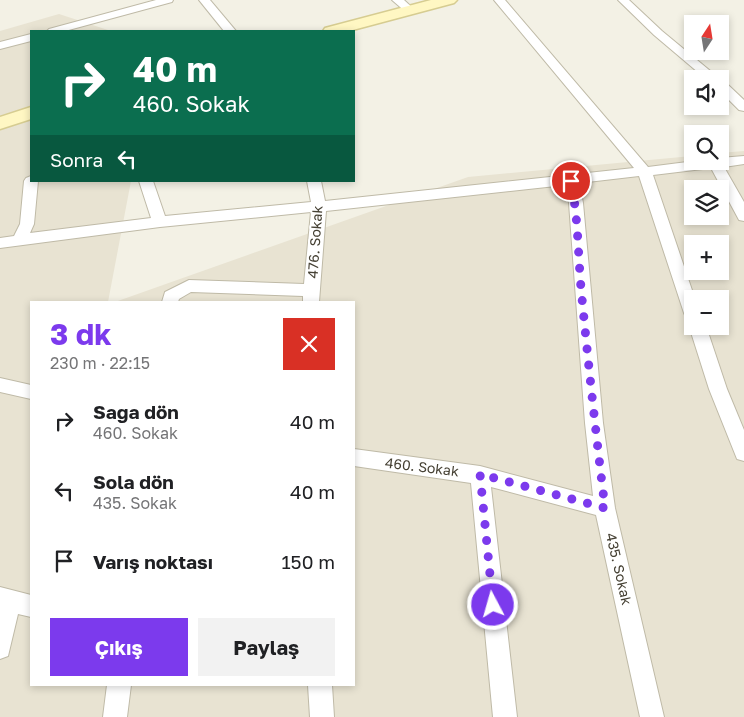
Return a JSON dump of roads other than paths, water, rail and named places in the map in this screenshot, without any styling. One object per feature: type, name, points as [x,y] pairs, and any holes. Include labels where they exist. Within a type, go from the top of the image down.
[{"type":"street","points":[[57,30],[168,0]]},
{"type":"street","points":[[204,0],[229,30]]},
{"type":"street","points":[[397,0],[411,11]]},
{"type":"street","points":[[335,30],[449,0]]},
{"type":"street","points":[[499,0],[645,172],[684,290]]},
{"type":"street","points":[[623,0],[658,33],[703,70]]},
{"type":"street","points":[[0,46],[30,37]]},
{"type":"street","points":[[729,87],[744,88]]},
{"type":"street","points":[[729,93],[744,107]]},
{"type":"street","points":[[0,123],[30,114]]},
{"type":"street","points":[[729,162],[744,160]]},
{"type":"street","points":[[0,243],[160,222],[571,181],[684,168]]},
{"type":"street","points":[[719,170],[744,216]]},
{"type":"street","name":"435. Sokak","points":[[571,181],[576,204],[594,423],[605,508],[652,717]]},
{"type":"street","points":[[20,240],[27,224],[31,182]]},
{"type":"street","points":[[146,182],[160,222]]},
{"type":"street","name":"476. Sokak","points":[[311,296],[318,205],[314,182]]},
{"type":"street","points":[[171,299],[189,286],[311,296]]},
{"type":"street","points":[[700,335],[718,389],[744,453]]},
{"type":"street","points":[[0,385],[30,392]]},
{"type":"street","name":"460. Sokak","points":[[355,458],[480,474],[605,508]]},
{"type":"street","points":[[480,474],[505,717]]},
{"type":"street","points":[[0,648],[5,599],[30,606]]},
{"type":"street","points":[[114,717],[119,686]]},
{"type":"street","points":[[320,686],[322,717]]}]
